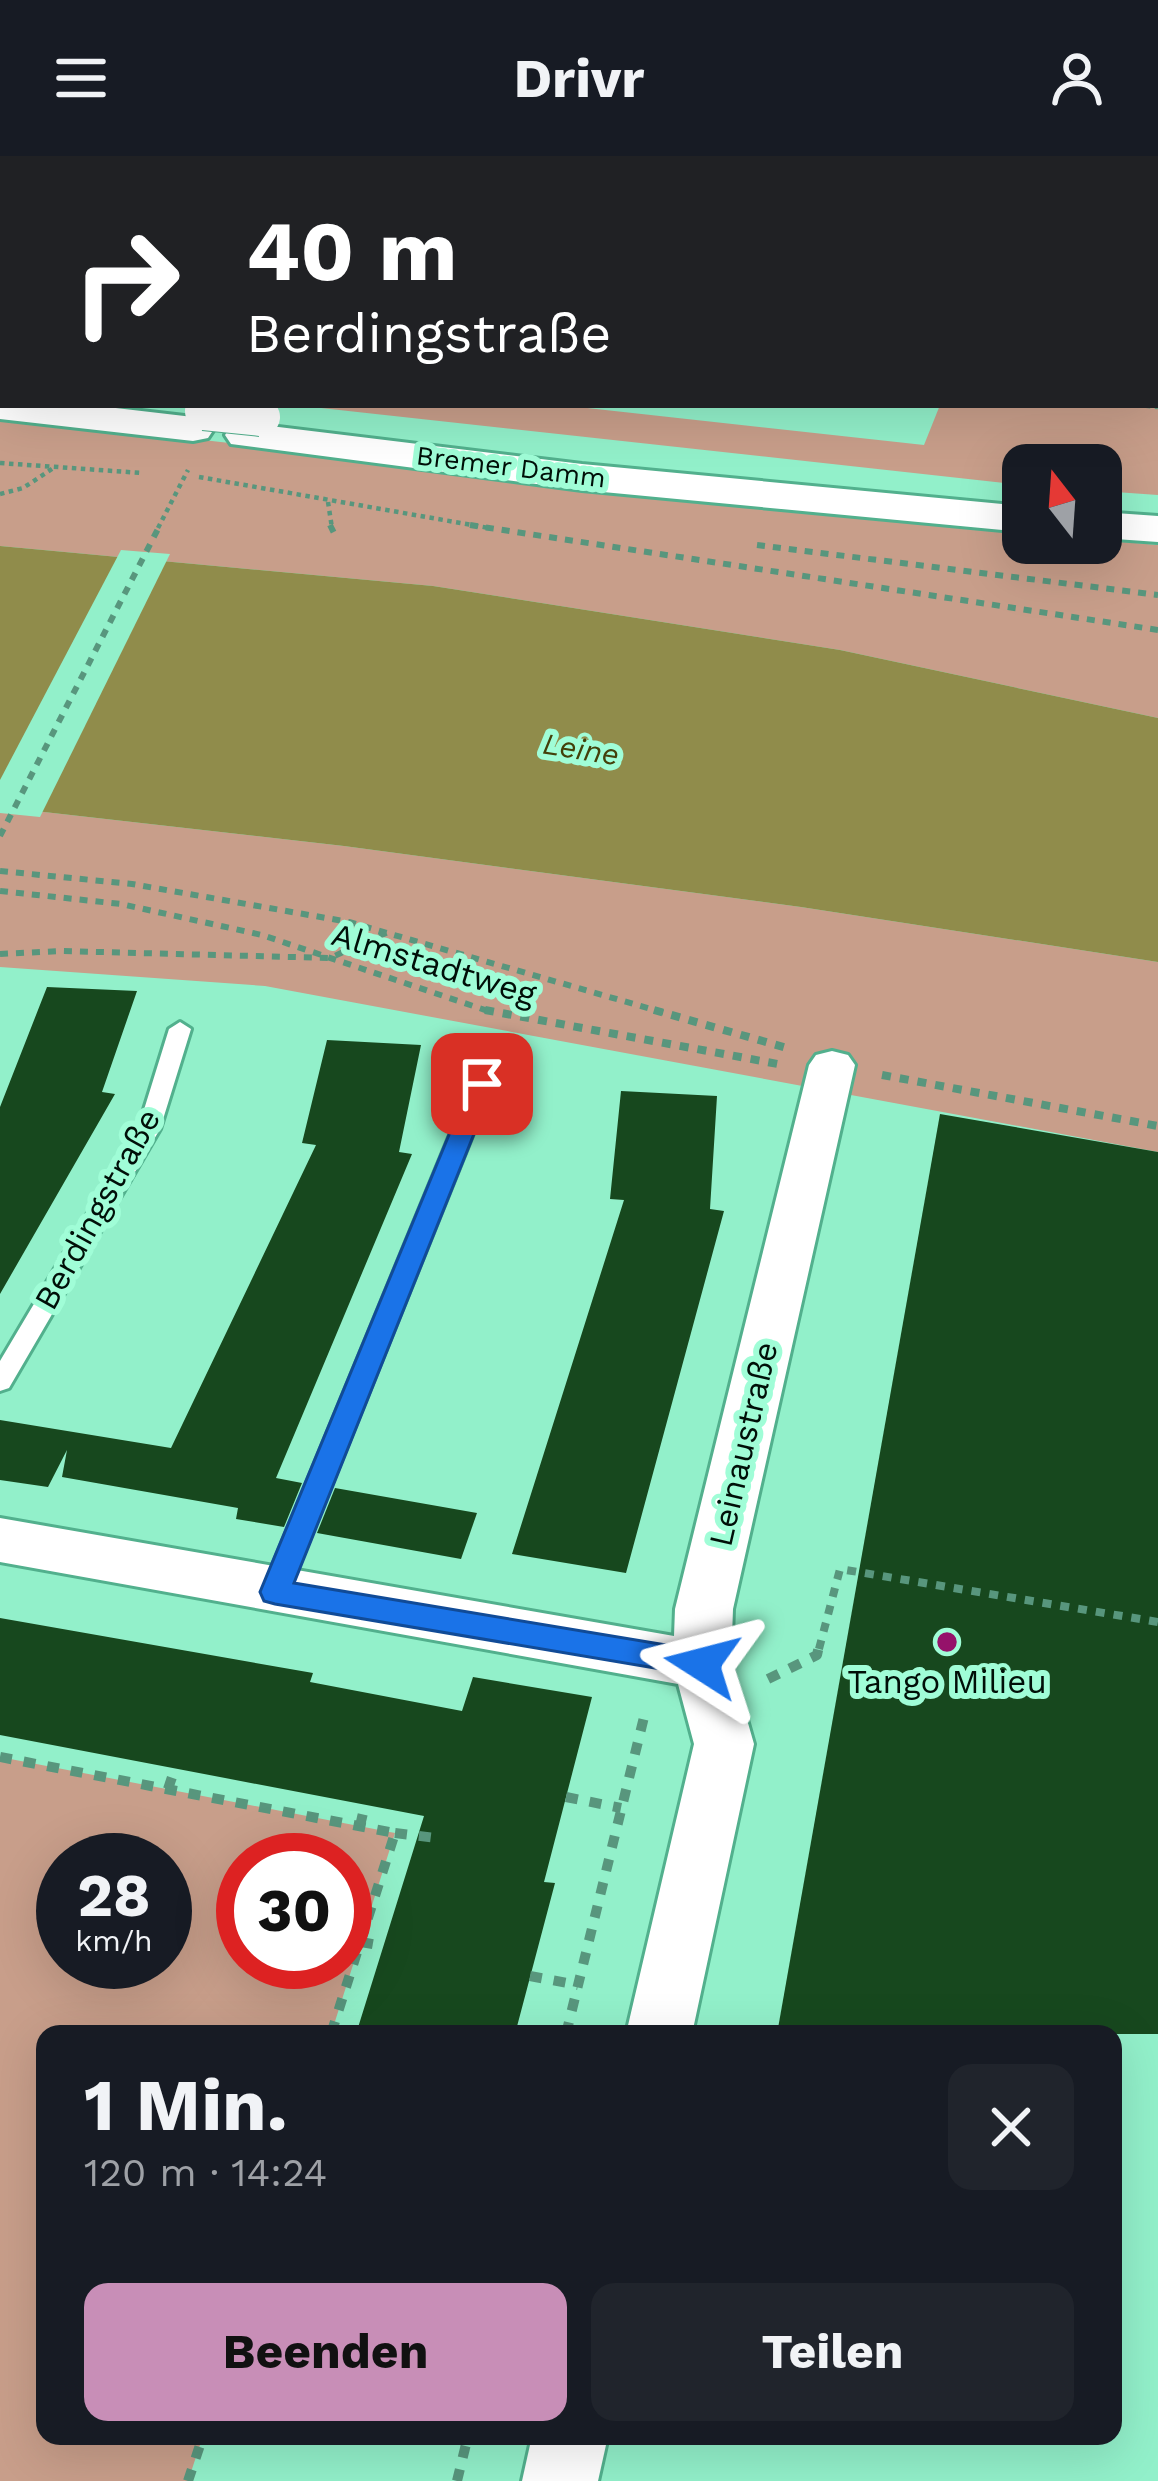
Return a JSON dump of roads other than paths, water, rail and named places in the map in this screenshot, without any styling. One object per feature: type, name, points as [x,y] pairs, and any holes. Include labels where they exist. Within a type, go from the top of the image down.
[{"type":"main road","name":"Bremer Damm","points":[[15,408],[199,420],[1002,496]]},
{"type":"main road","name":"Bremer Damm","points":[[158,408],[199,420]]},
{"type":"main road","name":"Bremer Damm","points":[[254,426],[605,479],[1002,516]]},
{"type":"main road","points":[[1122,506],[1158,508]]},
{"type":"main road","points":[[1122,526],[1158,529]]},
{"type":"street","name":"Leinaustraße","points":[[661,2025],[724,1744],[680,1660],[704,1609],[832,1066]]},
{"type":"street","points":[[0,1540],[680,1660]]},
{"type":"lane","name":"Berdingstraße","points":[[0,1382],[148,1129],[180,1029]]},
{"type":"lane","points":[[275,1592],[482,1084]]},
{"type":"water","name":"Leine","points":[[0,546],[433,586],[840,650],[1158,718],[1158,962],[801,907],[344,846],[0,807]]},
{"type":"place","name":"Tango Milieu","points":[[947,1642]]}]
